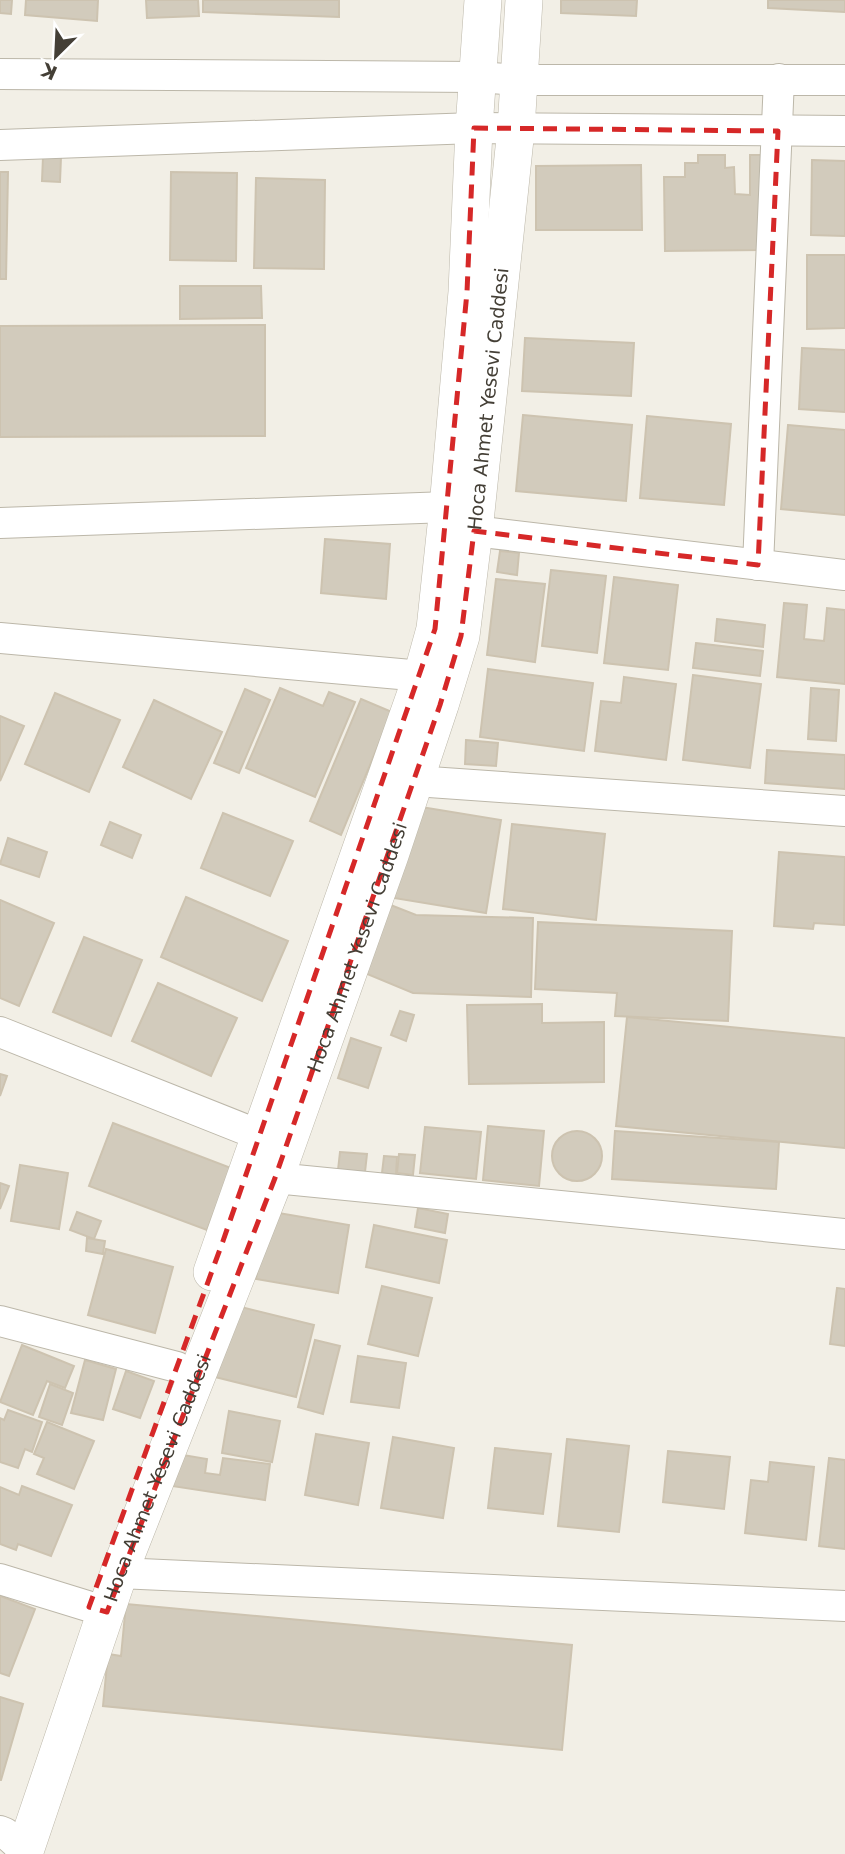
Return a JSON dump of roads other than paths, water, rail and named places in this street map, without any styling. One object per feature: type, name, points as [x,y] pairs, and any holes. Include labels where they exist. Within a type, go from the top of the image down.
[{"type":"street","name":"Hoca Ahmet Yesevi Caddesi","points":[[98,1609],[119,1573],[275,1178],[386,868],[461,636],[467,292],[483,0]]},
{"type":"street","name":"Hoca Ahmet Yesevi Caddesi","points":[[11,1843],[98,1609],[177,1367],[422,676],[461,519],[516,129],[524,0]]},
{"type":"street","points":[[0,74],[478,77],[519,80],[845,80]]},
{"type":"street","points":[[758,565],[779,79]]},
{"type":"street","points":[[0,145],[474,128],[845,131]]},
{"type":"street","points":[[0,523],[461,519],[758,565],[845,575]]},
{"type":"street","points":[[0,638],[422,676]]},
{"type":"street","points":[[415,781],[845,811]]},
{"type":"street","points":[[0,1032],[259,1135]]},
{"type":"street","points":[[275,1178],[845,1234]]},
{"type":"street","points":[[0,1321],[177,1367]]},
{"type":"street","points":[[119,1573],[845,1606]]},
{"type":"street","points":[[0,1579],[98,1609]]}]
